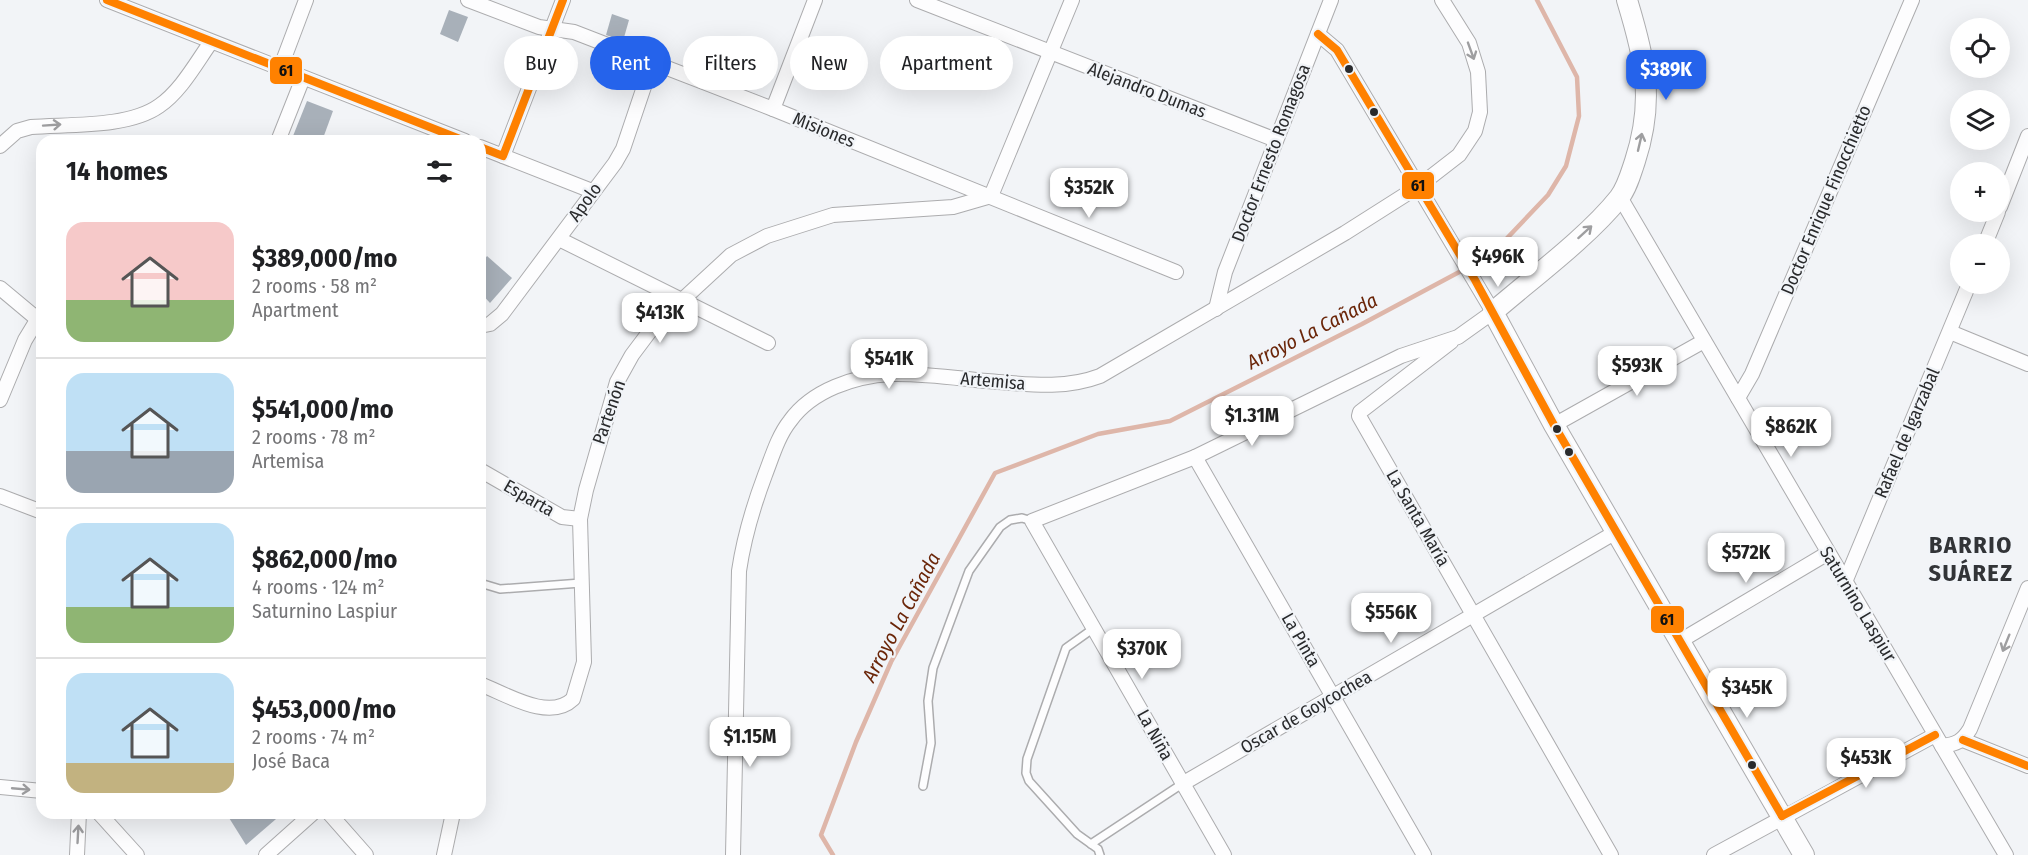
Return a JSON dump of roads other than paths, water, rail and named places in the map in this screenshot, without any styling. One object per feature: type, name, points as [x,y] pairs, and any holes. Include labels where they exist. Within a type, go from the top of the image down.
[{"type":"main road","points":[[1627,0],[1644,59],[1648,83],[1646,116],[1638,153],[1620,197],[1590,228],[1493,312],[1554,425],[1804,855]]},
{"type":"street","points":[[107,0],[450,135]]},
{"type":"street","points":[[280,69],[306,0]]},
{"type":"street","name":"Misiones","points":[[468,0],[539,27],[574,33],[590,39]]},
{"type":"street","points":[[502,156],[563,0]]},
{"type":"street","points":[[773,109],[815,0]]},
{"type":"street","name":"Alejandro Dumas","points":[[918,0],[1051,54],[1276,140]]},
{"type":"street","points":[[991,196],[1072,0]]},
{"type":"street","name":"Doctor Ernesto Romagosa","points":[[1216,309],[1225,272],[1331,0]]},
{"type":"street","name":"Artemisa","points":[[733,855],[739,572],[744,536],[754,504],[776,446],[790,421],[804,406],[831,389],[874,376],[908,375],[1048,386],[1084,382],[1127,362],[1419,186],[1460,155],[1468,145],[1480,112],[1478,72],[1469,43],[1442,0]]},
{"type":"street","name":"Doctor Enrique Finocchietto","points":[[1738,398],[1752,374],[1912,0]]},
{"type":"street","points":[[1032,521],[1195,457],[1401,356],[1458,337],[1493,312],[1337,50],[1318,34]]},
{"type":"street","points":[[0,146],[17,131],[31,127],[126,120],[144,115],[160,106],[177,88],[211,42]]},
{"type":"street","name":"Misiones","points":[[671,70],[991,196],[1176,272]]},
{"type":"street","points":[[280,135],[303,78]]},
{"type":"street","name":"Apolo","points":[[486,324],[502,314],[623,149],[643,90]]},
{"type":"street","points":[[2010,182],[2028,136]]},
{"type":"street","points":[[486,149],[592,191]]},
{"type":"street","name":"Partenón","points":[[486,686],[543,709],[557,709],[573,699],[584,662],[580,519],[605,417],[617,382],[632,355],[653,327],[731,255],[767,236],[833,215],[953,207],[991,196]]},
{"type":"street","name":"Saturnino Laspiur","points":[[1620,197],[2006,855]]},
{"type":"street","points":[[559,239],[768,343]]},
{"type":"street","points":[[0,288],[36,315]]},
{"type":"street","name":"Rafael de Igarzabal","points":[[1845,582],[1965,294]]},
{"type":"street","points":[[0,400],[36,326]]},
{"type":"street","points":[[1950,332],[2028,364]]},
{"type":"street","name":"La Santa María","points":[[1458,337],[1360,411],[1359,416],[1611,855]]},
{"type":"street","points":[[1554,425],[1704,341]]},
{"type":"street","name":"La Pinta","points":[[1195,457],[1424,855]]},
{"type":"street","name":"Esparta","points":[[486,473],[562,517],[580,519]]},
{"type":"street","points":[[0,496],[36,510]]},
{"type":"street","name":"La Niña","points":[[1032,521],[1224,855]]},
{"type":"street","name":"Oscar de Goycochea","points":[[1182,784],[1616,532]]},
{"type":"street","points":[[1680,641],[1828,553]]},
{"type":"street","points":[[1714,855],[1782,816],[1939,740],[1956,744],[1963,740],[2028,588]]},
{"type":"street","points":[[1963,740],[2028,766]]},
{"type":"street","points":[[0,787],[36,790]]},
{"type":"street","points":[[77,855],[79,819]]},
{"type":"street","points":[[104,819],[137,855]]},
{"type":"street","points":[[266,855],[306,819]]},
{"type":"street","points":[[334,819],[366,855]]},
{"type":"street","points":[[444,855],[452,819]]},
{"type":"lane","points":[[923,786],[931,743],[928,701],[933,668],[969,571],[1000,527],[1010,520],[1022,518],[1032,521]]},
{"type":"lane","points":[[486,585],[500,589],[581,583]]},
{"type":"lane","points":[[1094,628],[1066,648],[1027,759],[1026,773],[1037,790],[1077,834],[1091,844],[1100,855]]},
{"type":"lane","points":[[1091,844],[1182,784]]},
{"type":"waterway","name":"Arroyo La Cañada","points":[[833,855],[821,835],[856,742],[891,662],[995,473],[1098,434],[1170,421],[1362,324],[1491,255],[1548,195],[1566,166],[1579,116],[1577,77],[1537,0]]},
{"type":"district","name":"BARRIO SUÁREZ","points":[[1971,559]]}]
